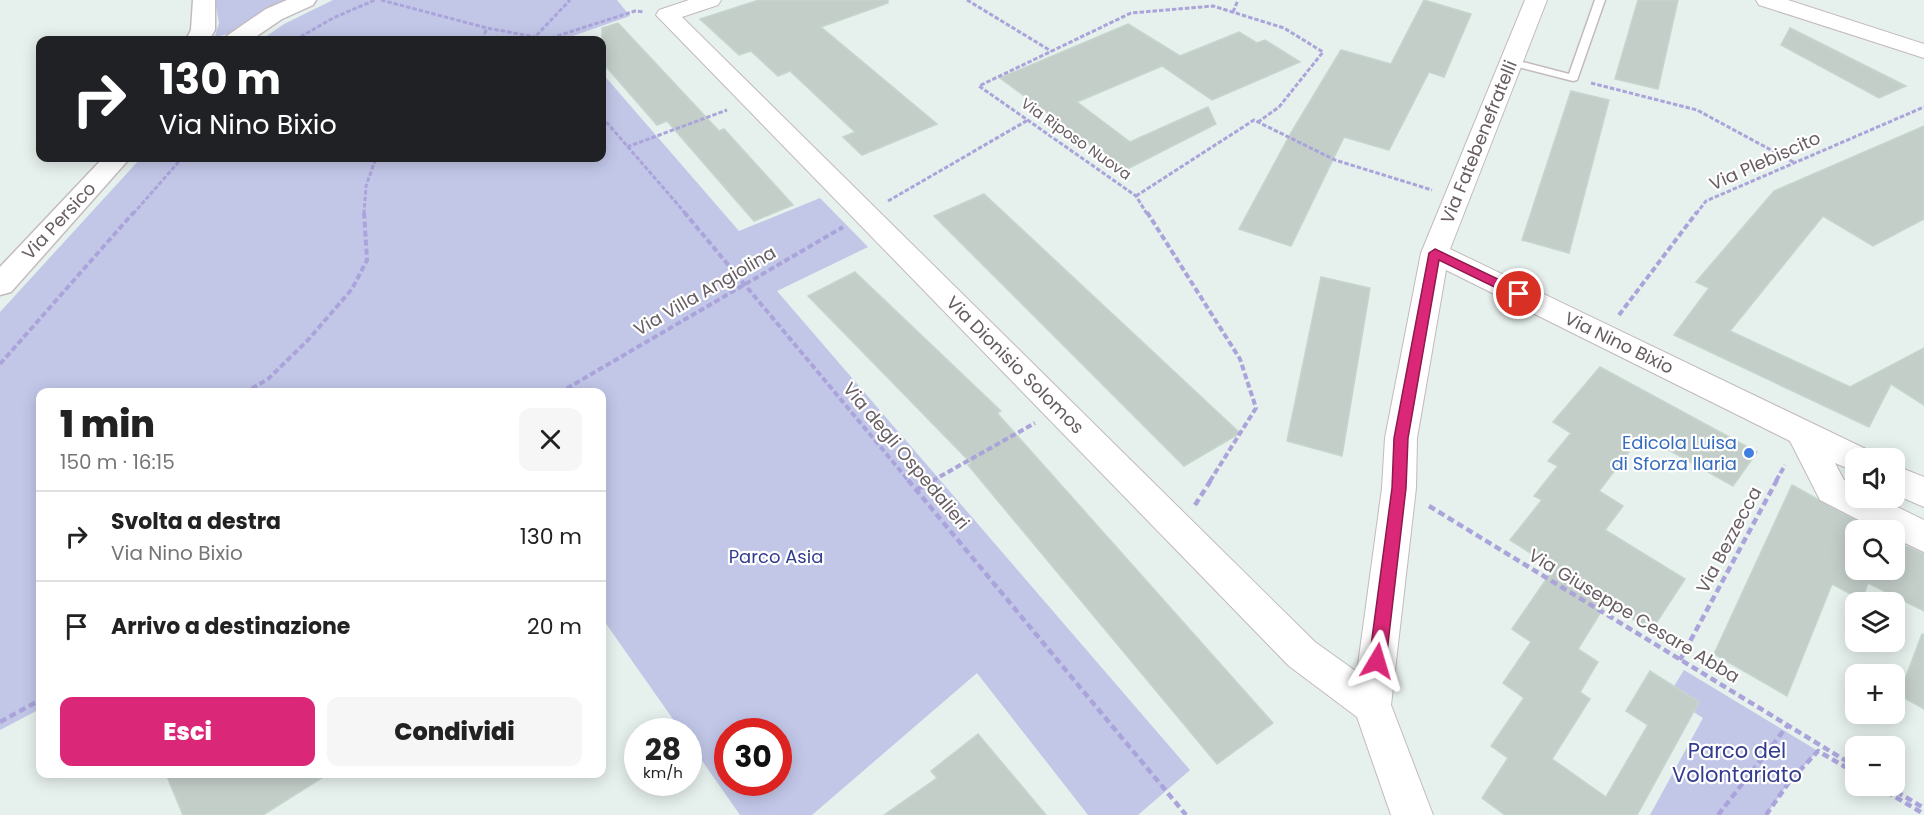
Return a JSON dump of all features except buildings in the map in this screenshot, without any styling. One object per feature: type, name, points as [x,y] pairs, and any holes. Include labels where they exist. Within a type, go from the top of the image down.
[{"type":"street","points":[[200,36],[203,30],[204,0]]},
{"type":"street","points":[[242,36],[274,15],[305,0]]},
{"type":"street","points":[[667,15],[710,0]]},
{"type":"street","name":"Via Fatebenefratelli","points":[[1412,815],[1372,705],[1399,488],[1401,438],[1435,253],[1536,0]]},
{"type":"street","points":[[1767,0],[1920,43]]},
{"type":"street","name":"Via Dionisio Solomos","points":[[667,15],[1302,654],[1372,705]]},
{"type":"street","name":"Via Persico","points":[[0,285],[113,162]]},
{"type":"street","name":"Via Nino Bixio","points":[[1435,253],[1845,454]]},
{"type":"street","points":[[1802,433],[1832,490],[1924,537]]},
{"type":"street","points":[[1905,483],[1924,492]]},
{"type":"lane","points":[[1511,62],[1573,78],[1600,0]]},
{"type":"path","points":[[302,36],[333,18],[375,0]]},
{"type":"path","points":[[381,0],[523,36]]},
{"type":"path","points":[[539,36],[570,0]]},
{"type":"path","points":[[967,0],[1051,51]]},
{"type":"path","points":[[1233,12],[1238,0]]},
{"type":"path","name":"Via Riposo Nuova","points":[[1213,6],[1284,28],[1323,52],[1280,107],[1258,122],[1254,120],[1136,196],[979,86],[1051,51],[1131,13],[1213,6]]},
{"type":"path","points":[[557,36],[635,11],[667,15]]},
{"type":"path","points":[[484,36],[487,28]]},
{"type":"path","points":[[1573,78],[1697,110],[1795,163]]},
{"type":"path","points":[[627,147],[752,101]]},
{"type":"path","name":"Via Plebiscito","points":[[1603,335],[1706,201],[1924,106]]},
{"type":"path","name":"Via Villa Angiolina","points":[[567,388],[1028,120]]},
{"type":"path","name":"Via degli Ospedalieri","points":[[606,122],[745,283],[1186,815]]},
{"type":"path","points":[[1258,122],[1335,160],[1457,196]]},
{"type":"path","points":[[0,364],[178,162]]},
{"type":"path","points":[[253,388],[268,379],[308,340],[352,289],[367,260],[363,222],[366,186],[375,162]]},
{"type":"path","points":[[1136,196],[1240,359],[1256,408],[1180,531]]},
{"type":"path","points":[[916,490],[1059,409]]},
{"type":"path","name":"Via Bezzecca","points":[[1680,660],[1802,433]]},
{"type":"path","name":"Via Giuseppe Cesare Abba","points":[[1399,488],[1845,759]]},
{"type":"path","points":[[0,722],[36,702]]},
{"type":"path","points":[[1718,815],[1788,725]]},
{"type":"path","points":[[1766,815],[1790,781],[1818,751],[1845,767]]},
{"type":"path","points":[[1894,796],[1924,814]]},
{"type":"path","points":[[1904,796],[1924,808]]},
{"type":"green space","points":[[215,0],[285,0],[227,34],[215,36],[219,23]]},
{"type":"green space","points":[[333,0],[617,0],[630,16],[573,36],[267,36],[284,24]]},
{"type":"green space","name":"Parco Asia","points":[[606,78],[739,231],[820,198],[868,247],[777,291],[1190,770],[1138,815],[1088,815],[977,673],[812,815],[740,815],[727,796],[792,796],[792,718],[714,718],[714,778],[702,761],[702,718],[672,718],[606,624],[606,388],[36,388],[36,711],[0,730],[0,312],[137,162],[606,162]]},
{"type":"green space","name":"Parco del Volontariato","points":[[1684,670],[1818,751],[1790,781],[1766,815],[1650,815],[1703,718],[1668,696]]},
{"type":"place","name":"Edicola Luisa di Sforza Ilaria","points":[[1749,453]]},
{"type":"route","points":[[1377,661],[1399,488],[1401,438],[1435,253],[1519,294]]}]
